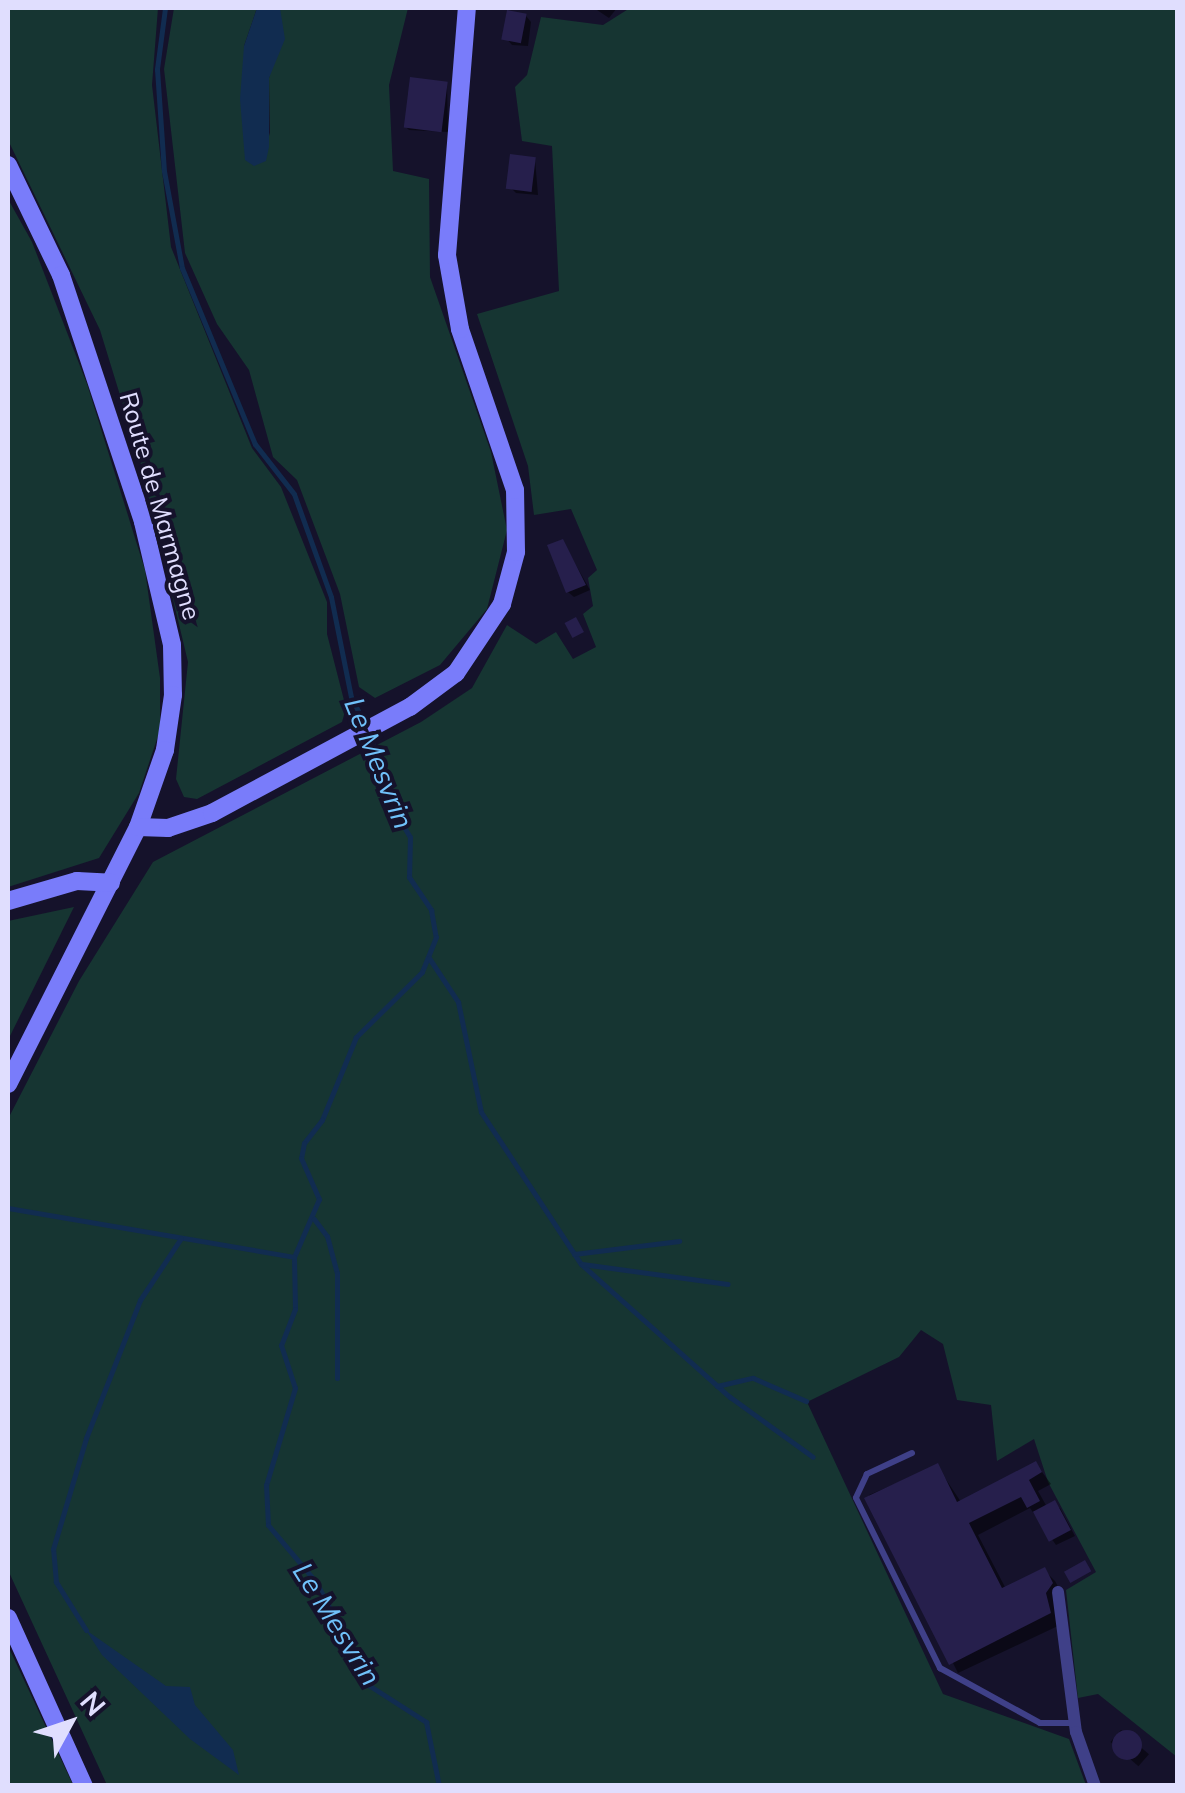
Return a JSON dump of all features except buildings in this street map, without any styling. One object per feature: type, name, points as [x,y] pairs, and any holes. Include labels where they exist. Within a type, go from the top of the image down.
[{"type":"main road","points":[[138,827],[168,828],[212,813],[410,707],[464,663],[489,630],[516,552],[515,490],[449,290],[448,196],[467,8]]},
{"type":"main road","name":"Route de Marmagne","points":[[8,165],[61,275],[99,382],[172,645],[166,750],[138,827],[8,1084]]},
{"type":"main road","points":[[8,900],[78,881],[110,883]]},
{"type":"main road","points":[[8,1618],[84,1786]]},
{"type":"street","points":[[1058,1592],[1075,1722],[1094,1786]]},
{"type":"lane","points":[[912,1454],[866,1474],[856,1498],[940,1668],[1040,1722],[1075,1722]]},
{"type":"green space","points":[[8,8],[158,8],[152,85],[171,247],[252,448],[281,487],[327,602],[327,634],[346,708],[342,722],[197,799],[184,797],[176,779],[188,662],[139,457],[100,330],[8,140]]},
{"type":"green space","points":[[174,8],[257,8],[244,46],[270,136],[269,78],[280,8],[408,8],[389,85],[393,171],[429,179],[430,277],[491,452],[507,530],[487,609],[440,665],[375,698],[359,687],[340,594],[297,480],[273,457],[249,370],[217,324],[185,253],[164,69]]},
{"type":"green space","points":[[630,8],[1177,8],[1177,1757],[1098,1694],[1078,1698],[1066,1590],[1096,1572],[1048,1482],[1034,1439],[997,1461],[991,1405],[957,1400],[943,1344],[921,1330],[899,1357],[807,1402],[943,1694],[1069,1739],[1086,1785],[107,1785],[8,1570],[8,1119],[79,981],[153,862],[421,722],[472,688],[507,625],[536,644],[556,632],[573,659],[596,647],[583,614],[593,606],[588,578],[597,570],[571,509],[534,515],[528,466],[477,314],[559,291],[552,146],[522,141],[515,87],[527,75],[541,17],[603,25]]},
{"type":"green space","points":[[8,199],[32,242],[87,384],[145,570],[160,678],[160,730],[139,793],[99,858],[8,887]]},
{"type":"green space","points":[[74,907],[8,1040],[8,921]]},
{"type":"green space","points":[[8,1646],[17,1665],[73,1785],[8,1785]]},
{"type":"water","points":[[257,8],[280,8],[285,39],[269,78],[266,161],[254,166],[245,160],[240,99],[244,46]]},
{"type":"water","points":[[86,1630],[166,1686],[190,1687],[195,1705],[233,1750],[239,1775],[190,1739],[102,1655]]},
{"type":"waterway","name":"Le Mesvrin","points":[[165,8],[157,69],[164,171],[182,268],[255,444],[294,494],[331,597],[351,697],[365,725]]},
{"type":"waterway","name":"Le Mesvrin","points":[[370,735],[388,800],[410,837],[409,877],[431,910],[436,937],[422,972],[356,1037],[322,1120],[304,1143],[301,1158],[319,1199],[294,1257],[295,1309],[281,1345],[295,1388],[266,1485],[268,1525],[316,1582],[370,1686],[426,1722],[439,1786]]},
{"type":"waterway","points":[[429,958],[458,1002],[481,1112],[581,1264],[730,1397],[813,1457]]},
{"type":"waterway","points":[[8,1208],[294,1257]]},
{"type":"waterway","points":[[314,1219],[327,1236],[337,1273],[337,1378]]},
{"type":"waterway","points":[[86,1630],[56,1582],[53,1549],[86,1438],[140,1300],[181,1238]]},
{"type":"waterway","points":[[574,1254],[679,1241]]},
{"type":"waterway","points":[[582,1264],[728,1284]]},
{"type":"waterway","points":[[717,1386],[753,1378],[806,1401]]}]
